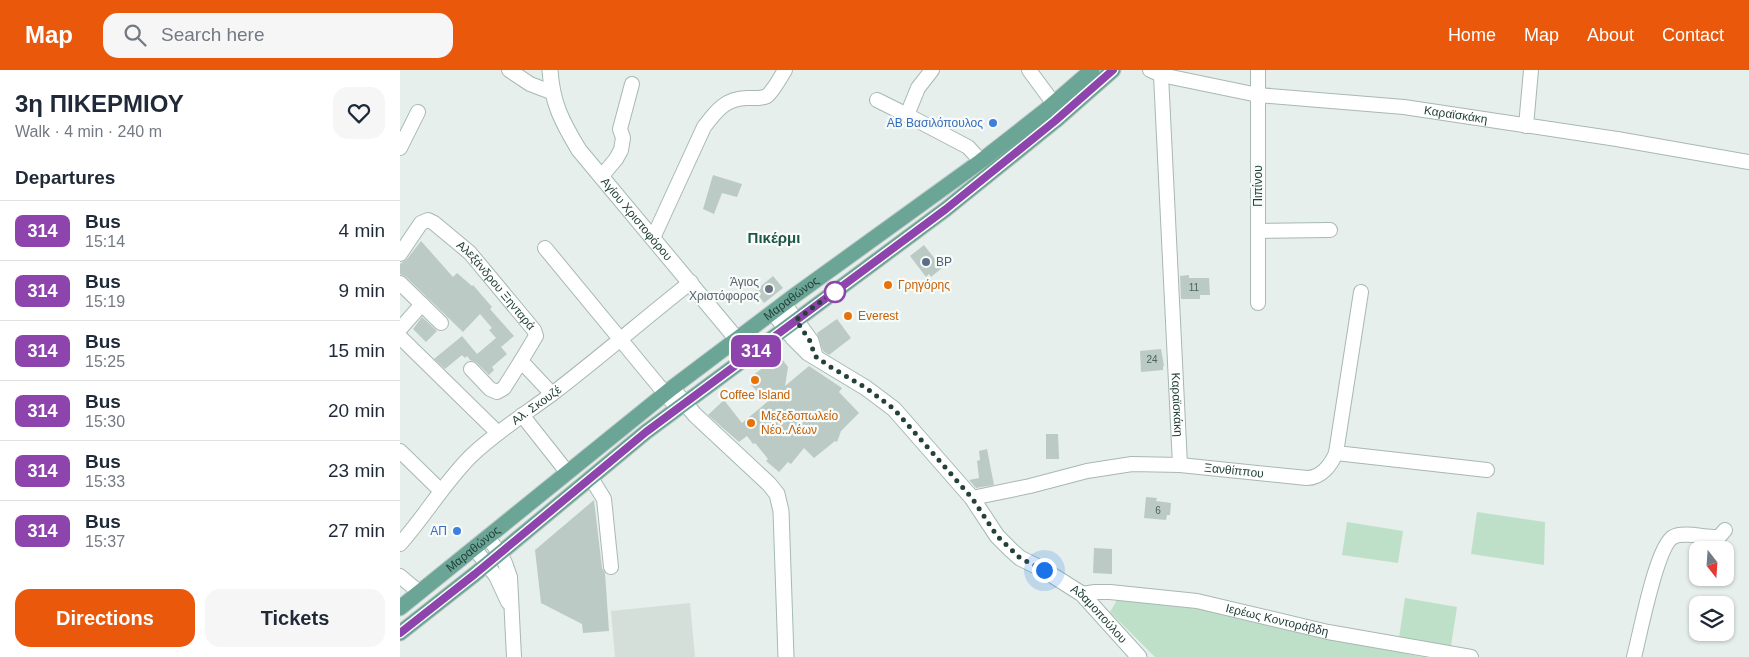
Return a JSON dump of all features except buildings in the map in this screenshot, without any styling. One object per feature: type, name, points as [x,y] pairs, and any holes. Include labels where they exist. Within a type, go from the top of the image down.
[{"type":"main road","name":"Μαραθώνος","points":[[400,608],[669,391],[779,308],[981,161],[1054,104],[1092,70]]},
{"type":"main road","name":"Μαραθώνος","points":[[400,633],[681,406],[946,209],[1055,121],[1113,70]]},
{"type":"street","points":[[509,70],[530,84],[551,92]]},
{"type":"street","name":"Αγίου Χριστοφόρου","points":[[550,70],[551,92],[560,116],[579,150],[750,355]]},
{"type":"street","points":[[653,238],[704,127],[714,113],[731,100],[765,97],[785,70]]},
{"type":"street","points":[[907,115],[918,88],[932,70]]},
{"type":"street","points":[[1029,70],[1054,104]]},
{"type":"street","name":"Πιπίνου","points":[[1258,70],[1258,303]]},
{"type":"street","points":[[1526,126],[1531,70]]},
{"type":"street","name":"Καραϊσκάκη","points":[[1180,465],[1156,72],[1258,95],[1404,108],[1617,139],[1749,162]]},
{"type":"street","points":[[601,176],[616,159],[621,150],[622,138],[620,129],[632,84]]},
{"type":"street","points":[[877,100],[968,147],[981,161]]},
{"type":"street","points":[[400,148],[418,112]]},
{"type":"street","name":"Αλεξάνδρου Ξηνταρά","points":[[400,254],[421,223],[428,220],[470,253],[534,330],[536,336],[521,361]]},
{"type":"street","points":[[1258,231],[1330,230]]},
{"type":"street","points":[[545,248],[620,338],[681,406],[694,415],[769,484],[777,494],[781,512],[786,657]]},
{"type":"street","points":[[400,282],[441,323]]},
{"type":"street","name":"Αλ. Σκουζέ","points":[[400,544],[459,468],[498,433],[552,394],[691,282]]},
{"type":"street","points":[[1361,292],[1336,453],[1487,470]]},
{"type":"street","points":[[400,329],[422,304]]},
{"type":"street","name":"Αδαμοπούλου","points":[[779,308],[791,324],[810,341],[815,356],[866,388],[890,406],[972,498],[997,536],[1011,550],[1020,558],[1082,594],[1140,657]]},
{"type":"street","points":[[400,337],[498,433]]},
{"type":"street","points":[[471,369],[490,389],[497,392],[504,388],[521,361],[552,394]]},
{"type":"street","points":[[522,415],[567,472]]},
{"type":"street","points":[[400,451],[441,491]]},
{"type":"street","name":"Ξανθίππου","points":[[972,498],[1030,486],[1078,473],[1116,466],[1142,464],[1180,465],[1312,478],[1321,474],[1333,460],[1336,453]]},
{"type":"street","points":[[591,478],[604,499],[610,567]]},
{"type":"street","points":[[1634,657],[1652,586],[1668,541],[1674,536],[1681,535],[1719,537],[1725,530]]},
{"type":"street","points":[[487,537],[500,553],[510,577],[514,657]]},
{"type":"street","points":[[474,548],[499,582],[511,612]]},
{"type":"street","points":[[400,576],[419,592]]},
{"type":"street","name":"Ιερέως Κοντοράβδη","points":[[1082,594],[1110,592],[1197,601],[1328,632],[1471,657]]},
{"type":"shaded area","points":[[690,603],[695,657],[615,657],[611,611]]},
{"type":"green space","points":[[1477,512],[1545,522],[1544,565],[1471,554]]},
{"type":"green space","points":[[1347,522],[1403,531],[1398,563],[1342,555]]},
{"type":"green space","points":[[1405,598],[1457,607],[1451,646],[1399,638]]},
{"type":"green space","points":[[1117,600],[1200,609],[1422,657],[1155,657],[1110,612]]},
{"type":"bus line","name":"314","points":[[400,633],[475,574],[646,432],[946,209],[1055,121],[1113,70]]},
{"type":"place","name":"ΑΒ Βασιλόπουλος","points":[[993,123]]},
{"type":"place","name":"BP","points":[[926,262]]},
{"type":"place","name":"Γρηγόρης","points":[[888,285]]},
{"type":"place","name":"Άγιος Χριστόφορος","points":[[769,289]]},
{"type":"place","name":"Everest","points":[[848,316]]},
{"type":"place","name":"Coffee Island","points":[[755,380]]},
{"type":"place","name":"Μεζεδοπωλείο Νέο..Λέων","points":[[751,423]]},
{"type":"place","name":"ΑΠ","points":[[457,531]]},
{"type":"district","name":"Πικέρμι","points":[[774,238]]},
{"type":"route","points":[[835,292],[838,289],[796,320],[814,348],[815,356],[866,388],[894,409],[972,498],[997,536],[1020,558],[1044,570]]}]
